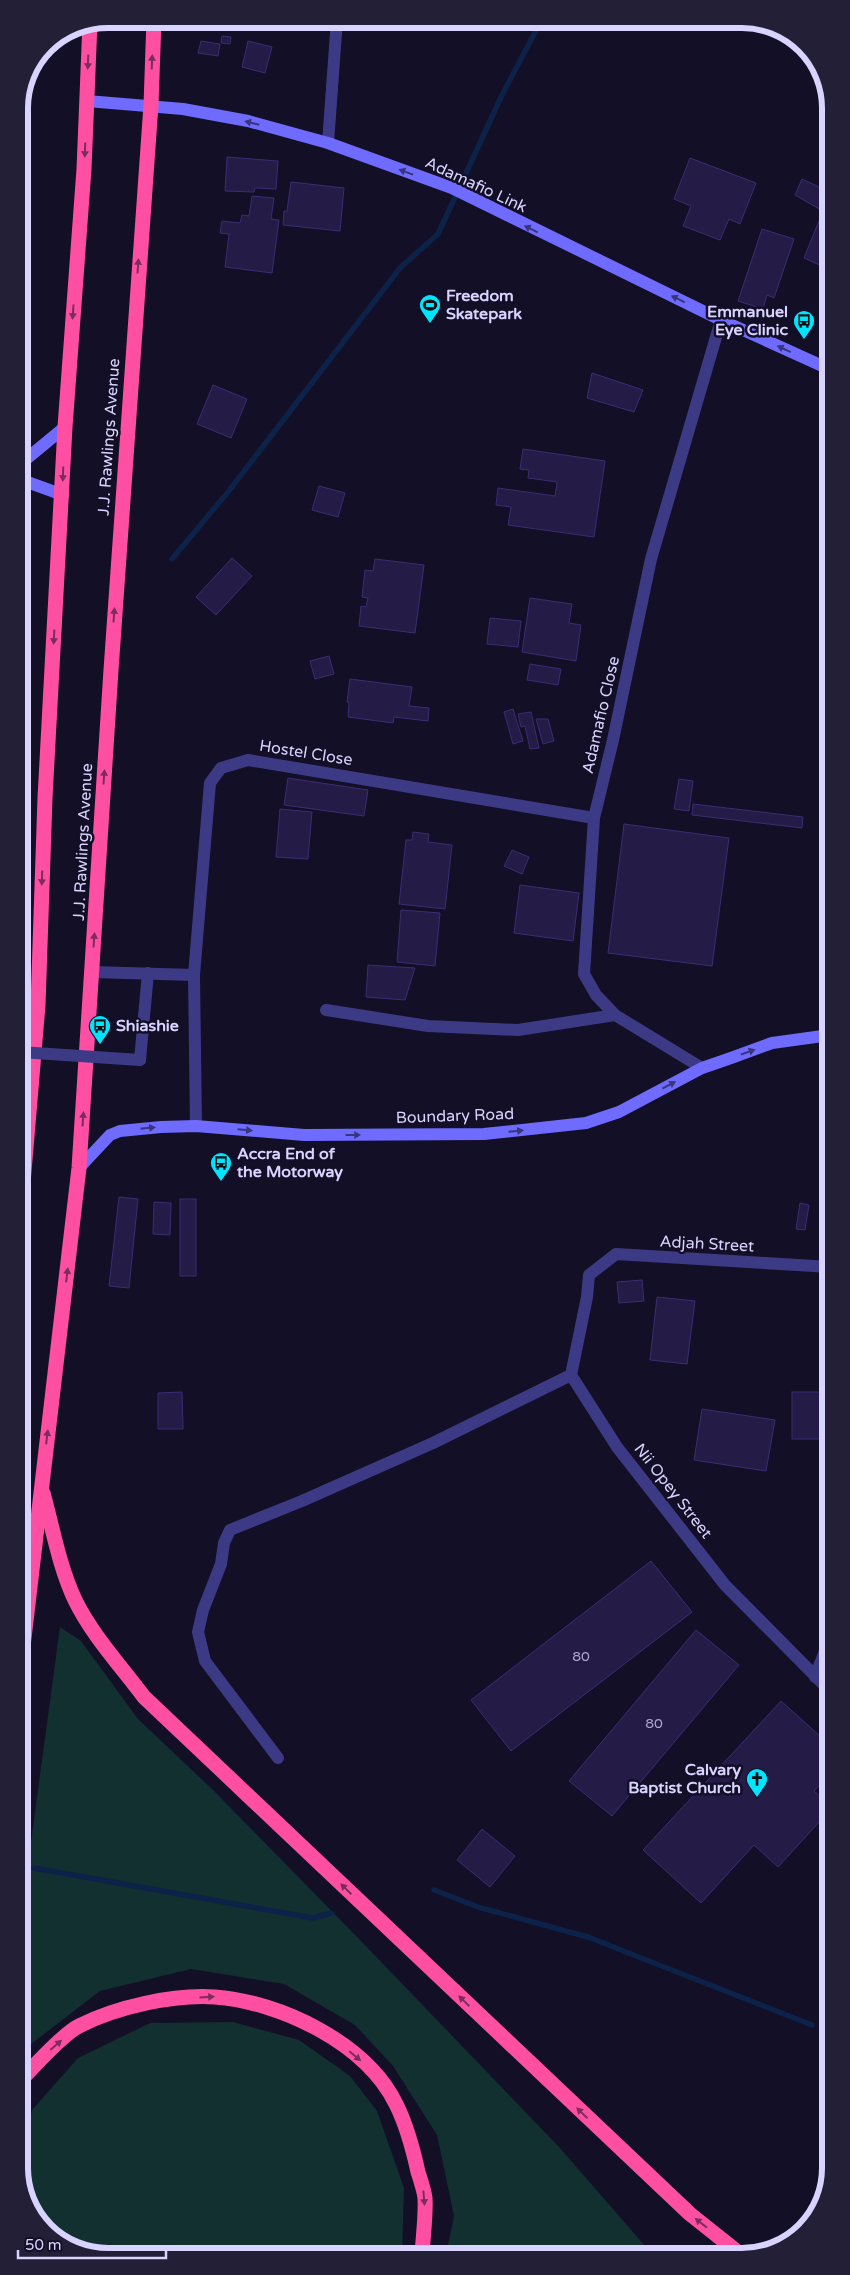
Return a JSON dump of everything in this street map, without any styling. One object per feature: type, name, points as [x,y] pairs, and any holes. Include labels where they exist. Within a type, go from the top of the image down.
[{"type":"highway","name":"J.J. Rawlings Avenue","points":[[28,1601],[80,1168],[114,621],[151,105],[154,27]]},
{"type":"highway","points":[[28,1078],[38,1005],[45,798],[63,495],[65,427],[84,168],[90,30]]},
{"type":"highway","points":[[41,1485],[61,1565],[76,1601],[98,1636],[144,1697],[690,2214],[734,2248]]},
{"type":"highway","points":[[28,2073],[40,2059],[78,2026],[120,2009],[163,2000],[214,1997],[257,2004],[311,2024],[341,2044],[373,2071],[396,2103],[410,2138],[425,2197],[422,2247]]},
{"type":"street","points":[[328,143],[336,27]]},
{"type":"street","name":"Adamafio Link","points":[[87,101],[183,109],[248,121],[328,143],[452,188],[482,205],[822,366]]},
{"type":"street","name":"Adamafio Close","points":[[702,1068],[615,1015],[596,995],[584,974],[594,818],[615,731],[651,559],[722,320]]},
{"type":"street","points":[[28,458],[65,427]]},
{"type":"street","points":[[28,482],[63,495]]},
{"type":"street","name":"Hostel Close","points":[[196,1126],[194,1109],[194,975],[210,783],[221,768],[248,760],[594,818]]},
{"type":"street","points":[[92,972],[194,975]]},
{"type":"street","points":[[28,1053],[140,1060],[148,974]]},
{"type":"street","points":[[28,1006],[38,1005]]},
{"type":"street","points":[[326,1010],[428,1026],[518,1030],[615,1015]]},
{"type":"street","name":"Boundary Road","points":[[80,1168],[97,1146],[110,1136],[120,1131],[162,1126],[196,1126],[304,1135],[484,1134],[586,1123],[619,1112],[702,1068],[772,1043],[822,1036]]},
{"type":"street","name":"Adjah Street","points":[[571,1374],[587,1297],[589,1275],[616,1254],[822,1267]]},
{"type":"street","points":[[278,1758],[205,1661],[198,1632],[203,1610],[221,1564],[224,1543],[230,1530],[302,1501],[433,1443],[571,1374]]},
{"type":"street","name":"Nii Opey Street","points":[[571,1374],[617,1446],[725,1585],[822,1684]]},
{"type":"street","points":[[815,1677],[822,1659]]},
{"type":"green space","points":[[60,1627],[81,1641],[138,1719],[213,1790],[361,1941],[560,2148],[647,2248],[448,2248],[454,2216],[437,2135],[393,2066],[355,2025],[284,1984],[191,1969],[100,1991],[28,2046],[28,1864]]},
{"type":"green space","points":[[233,2022],[299,2040],[350,2076],[377,2111],[404,2188],[402,2247],[102,2247],[91,2246],[77,2241],[59,2231],[41,2212],[30,2189],[28,2178],[28,2134],[32,2110],[78,2058],[150,2023]]},
{"type":"building","points":[[222,36],[231,37],[230,44],[221,43]]},
{"type":"building","points":[[201,41],[220,44],[218,56],[198,53]]},
{"type":"building","points":[[248,41],[272,47],[265,73],[242,67]]},
{"type":"building","points":[[227,157],[278,161],[276,189],[255,188],[254,192],[225,191]]},
{"type":"building","points":[[690,158],[756,183],[740,224],[729,219],[720,240],[683,226],[691,206],[674,199]]},
{"type":"building","points":[[802,179],[822,188],[822,210],[795,195]]},
{"type":"building","points":[[291,182],[344,188],[340,231],[283,225],[284,211],[287,211]]},
{"type":"building","points":[[252,196],[274,198],[271,219],[279,220],[272,273],[225,267],[229,234],[220,233],[222,221],[240,223],[242,215],[249,216]]},
{"type":"building","points":[[822,213],[822,266],[804,258]]},
{"type":"building","points":[[762,229],[794,239],[774,298],[767,295],[763,309],[738,301]]},
{"type":"building","points":[[592,373],[643,390],[634,412],[587,398]]},
{"type":"building","points":[[213,385],[247,399],[231,438],[197,424]]},
{"type":"building","points":[[523,449],[605,461],[594,537],[508,525],[511,507],[496,505],[498,488],[555,496],[557,482],[528,478],[529,470],[520,469]]},
{"type":"building","points":[[319,486],[345,493],[338,517],[312,510]]},
{"type":"building","points":[[232,558],[252,576],[216,615],[196,597]]},
{"type":"building","points":[[375,559],[424,565],[415,633],[359,626],[361,606],[366,607],[368,598],[362,597],[365,570],[373,571]]},
{"type":"building","points":[[530,598],[572,604],[569,623],[581,625],[576,661],[522,652]]},
{"type":"building","points":[[490,618],[521,621],[518,647],[487,644]]},
{"type":"building","points":[[329,656],[334,674],[315,679],[310,661]]},
{"type":"building","points":[[530,664],[561,669],[558,685],[527,680]]},
{"type":"building","points":[[350,679],[412,687],[409,706],[429,708],[428,721],[394,717],[393,723],[348,717],[349,703],[347,702]]},
{"type":"building","points":[[513,709],[523,741],[513,744],[504,712]]},
{"type":"building","points":[[531,712],[539,748],[530,749],[525,726],[521,727],[518,714]]},
{"type":"building","points":[[536,719],[548,719],[554,741],[543,744]]},
{"type":"building","points":[[288,778],[368,790],[364,816],[284,805]]},
{"type":"building","points":[[679,779],[693,781],[689,811],[674,809]]},
{"type":"building","points":[[693,804],[803,817],[802,828],[692,815]]},
{"type":"building","points":[[280,809],[312,812],[308,859],[276,857]]},
{"type":"building","points":[[624,824],[729,838],[712,966],[608,953]]},
{"type":"building","points":[[413,832],[429,834],[428,842],[452,845],[445,909],[399,904],[406,840],[412,840]]},
{"type":"building","points":[[512,850],[529,857],[522,874],[504,866]]},
{"type":"building","points":[[520,885],[579,893],[573,941],[514,933]]},
{"type":"building","points":[[401,910],[440,913],[435,966],[397,962]]},
{"type":"building","points":[[368,965],[415,968],[405,1000],[366,997]]},
{"type":"building","points":[[119,1197],[138,1199],[129,1288],[109,1286]]},
{"type":"building","points":[[180,1199],[196,1199],[196,1276],[180,1276]]},
{"type":"building","points":[[154,1202],[171,1203],[170,1235],[153,1234]]},
{"type":"building","points":[[800,1203],[809,1205],[805,1230],[796,1229]]},
{"type":"building","points":[[642,1280],[644,1301],[619,1303],[617,1282]]},
{"type":"building","points":[[657,1297],[695,1301],[687,1364],[650,1360]]},
{"type":"building","points":[[182,1392],[183,1429],[158,1429],[158,1393]]},
{"type":"building","points":[[792,1392],[822,1392],[822,1439],[792,1439]]},
{"type":"building","points":[[702,1409],[775,1420],[766,1471],[694,1460]]},
{"type":"building","points":[[651,1561],[692,1612],[511,1751],[471,1700]]},
{"type":"building","points":[[696,1630],[739,1665],[612,1816],[569,1781]]},
{"type":"building","name":"Calvary Baptist Church","points":[[781,1701],[822,1738],[822,1783],[814,1791],[822,1798],[822,1819],[778,1867],[754,1845],[701,1903],[643,1850]]},
{"type":"building","points":[[482,1829],[515,1856],[490,1887],[457,1860]]},
{"type":"waterway","points":[[172,559],[228,492],[400,268],[438,234],[502,95],[537,28]]},
{"type":"waterway","points":[[34,1868],[313,1918],[331,1913]]},
{"type":"waterway","points":[[434,1890],[478,1907],[588,1937],[812,2025]]},
{"type":"place","name":"Freedom Skatepark","points":[[430,324]]},
{"type":"place","name":"Emmanuel Eye Clinic","points":[[804,340]]},
{"type":"place","name":"Shiashie","points":[[100,1045]]},
{"type":"place","name":"Accra End of the Motorway","points":[[221,1182]]},
{"type":"place","name":"Calvary Baptist Church","points":[[757,1798]]}]
